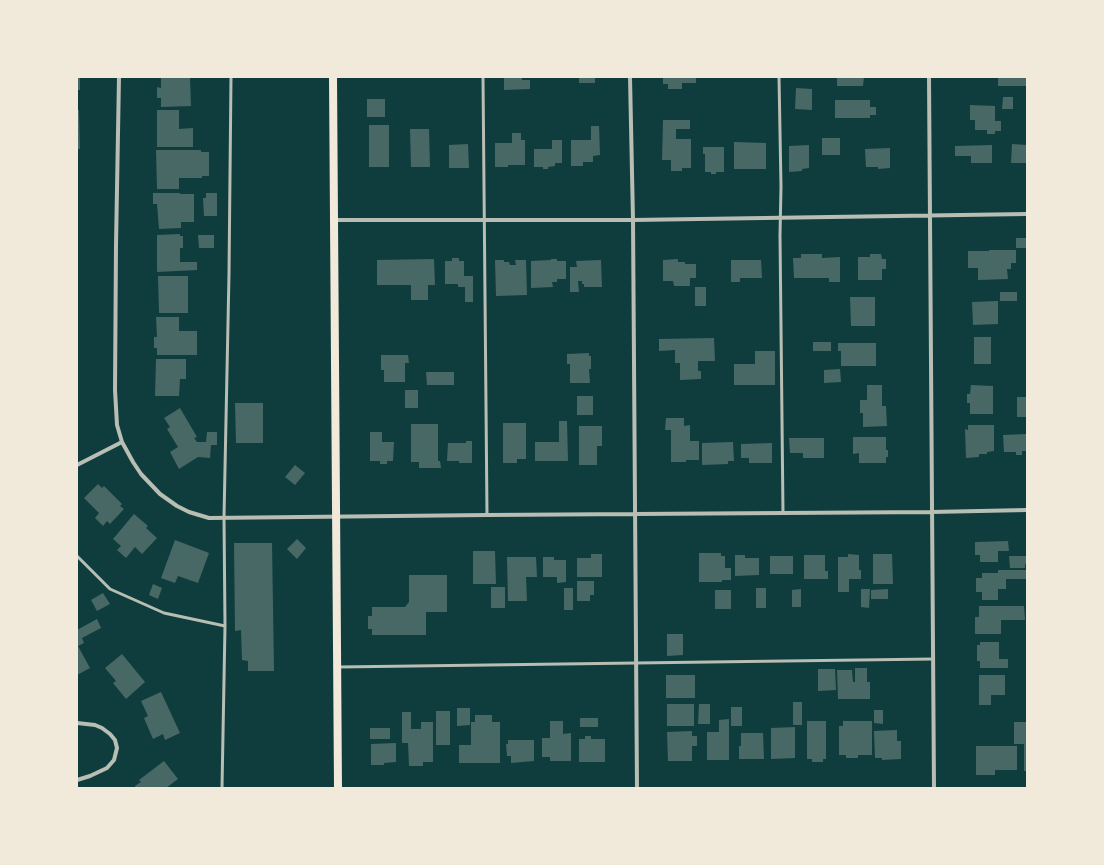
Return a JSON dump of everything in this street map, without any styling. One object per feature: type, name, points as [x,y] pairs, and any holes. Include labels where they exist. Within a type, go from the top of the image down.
[{"type":"main road","points":[[333,77],[338,788]]},
{"type":"street","points":[[119,77],[116,245],[117,425],[122,442],[133,462],[160,494],[177,506],[189,512],[209,518],[1027,510]]},
{"type":"street","points":[[630,77],[633,220],[637,788]]},
{"type":"street","points":[[929,77],[934,788]]},
{"type":"street","points":[[335,220],[633,220],[1027,214]]},
{"type":"street","points":[[77,465],[122,442]]},
{"type":"street","points":[[77,723],[95,725],[102,728],[115,740],[117,748],[114,760],[107,768],[77,780]]},
{"type":"lane","points":[[222,788],[225,626],[224,517],[229,281],[231,77]]},
{"type":"lane","points":[[483,77],[486,515]]},
{"type":"lane","points":[[778,77],[781,187],[781,434],[783,513]]},
{"type":"lane","points":[[77,556],[110,589],[164,613],[225,626]]},
{"type":"lane","points":[[337,667],[933,659]]},
{"type":"building","points":[[77,77],[80,77],[80,90],[77,90]]},
{"type":"building","points":[[161,77],[190,77],[191,106],[161,107],[161,98],[157,98],[157,87],[161,88]]},
{"type":"building","points":[[504,77],[522,77],[522,80],[530,80],[530,89],[504,90]]},
{"type":"building","points":[[579,77],[595,77],[595,83],[579,83]]},
{"type":"building","points":[[663,77],[696,77],[696,83],[682,83],[682,89],[668,89],[668,84],[663,84]]},
{"type":"building","points":[[837,77],[864,77],[863,86],[837,86]]},
{"type":"building","points":[[998,77],[1027,77],[1027,86],[998,86]]},
{"type":"building","points":[[796,88],[812,89],[812,110],[795,109]]},
{"type":"building","points":[[1003,97],[1013,97],[1013,109],[1002,109]]},
{"type":"building","points":[[367,99],[385,99],[385,117],[367,117]]},
{"type":"building","points":[[835,100],[870,100],[870,107],[876,107],[876,115],[870,115],[870,118],[835,118]]},
{"type":"building","points":[[970,105],[995,106],[995,121],[1001,121],[1001,131],[995,131],[995,134],[987,134],[987,130],[975,130],[975,120],[970,120]]},
{"type":"building","points":[[77,110],[79,110],[80,149],[77,149]]},
{"type":"building","points":[[157,110],[179,110],[179,129],[193,128],[193,147],[157,147]]},
{"type":"building","points":[[663,120],[690,120],[690,129],[676,129],[676,139],[691,139],[691,168],[682,168],[682,171],[671,171],[671,160],[662,160]]},
{"type":"building","points":[[369,125],[389,125],[389,167],[369,167]]},
{"type":"building","points":[[591,126],[599,126],[600,155],[593,156],[593,162],[583,162],[583,166],[571,166],[571,140],[591,140]]},
{"type":"building","points":[[410,129],[429,129],[430,167],[411,167]]},
{"type":"building","points":[[512,133],[521,133],[521,140],[525,140],[525,165],[495,167],[495,143],[512,143]]},
{"type":"building","points":[[822,138],[840,138],[840,155],[822,155]]},
{"type":"building","points":[[552,140],[562,140],[562,163],[555,163],[555,166],[548,167],[548,169],[543,169],[543,167],[534,167],[534,149],[552,149]]},
{"type":"building","points":[[734,142],[766,143],[766,169],[734,169]]},
{"type":"building","points":[[468,144],[469,168],[449,168],[449,145]]},
{"type":"building","points":[[1012,144],[1027,145],[1027,163],[1011,163]]},
{"type":"building","points":[[809,145],[809,168],[802,169],[802,171],[789,172],[789,146]]},
{"type":"building","points":[[992,145],[992,163],[971,163],[971,156],[955,156],[955,146]]},
{"type":"building","points":[[703,147],[724,147],[724,172],[716,172],[716,174],[711,174],[711,172],[705,172],[705,154],[703,154]]},
{"type":"building","points":[[890,148],[890,168],[878,169],[878,167],[866,167],[865,149]]},
{"type":"building","points":[[156,150],[201,150],[201,152],[209,152],[209,176],[202,176],[202,178],[179,178],[179,189],[157,189]]},
{"type":"building","points":[[153,193],[194,194],[194,222],[181,222],[181,228],[159,229],[157,204],[153,204]]},
{"type":"building","points":[[206,193],[217,193],[217,216],[204,216],[203,198],[206,198]]},
{"type":"building","points":[[180,234],[180,236],[183,236],[183,248],[180,248],[180,262],[197,262],[197,270],[157,272],[157,235]]},
{"type":"building","points":[[198,235],[214,235],[214,248],[199,248]]},
{"type":"building","points":[[1016,238],[1027,238],[1027,248],[1016,248]]},
{"type":"building","points":[[1016,250],[1016,263],[1011,263],[1011,269],[1007,269],[1008,279],[978,280],[978,268],[968,268],[968,251]]},
{"type":"building","points":[[801,254],[822,254],[822,258],[840,257],[840,282],[829,282],[829,278],[794,278],[793,258],[801,258]]},
{"type":"building","points":[[870,254],[881,254],[882,259],[886,259],[886,269],[882,269],[882,280],[858,280],[858,257],[870,257]]},
{"type":"building","points":[[452,258],[459,258],[459,261],[464,261],[464,276],[473,276],[473,302],[465,302],[465,287],[458,287],[458,284],[445,284],[445,261],[452,261]]},
{"type":"building","points":[[434,259],[435,285],[428,285],[428,300],[411,300],[411,285],[377,285],[377,260]]},
{"type":"building","points":[[551,259],[566,261],[566,279],[557,279],[557,282],[552,282],[553,287],[531,288],[531,261]]},
{"type":"building","points":[[678,259],[678,262],[685,262],[685,264],[696,264],[696,278],[690,278],[690,286],[674,286],[673,281],[663,281],[663,260]]},
{"type":"building","points":[[495,260],[504,260],[504,262],[509,262],[510,265],[516,265],[515,260],[526,260],[527,295],[496,296]]},
{"type":"building","points":[[601,260],[602,287],[584,287],[582,281],[578,281],[579,292],[570,292],[570,267],[577,267],[576,261]]},
{"type":"building","points":[[731,260],[761,260],[762,278],[740,278],[740,282],[731,282]]},
{"type":"building","points":[[158,276],[188,276],[188,313],[159,313]]},
{"type":"building","points":[[695,287],[706,287],[706,306],[695,306]]},
{"type":"building","points":[[1000,292],[1017,292],[1017,301],[1000,301]]},
{"type":"building","points":[[850,297],[875,297],[875,326],[851,326]]},
{"type":"building","points":[[998,301],[998,324],[973,325],[972,302]]},
{"type":"building","points":[[156,317],[179,317],[179,331],[197,331],[197,355],[157,355],[157,348],[154,348],[154,337],[157,337]]},
{"type":"building","points":[[974,337],[991,337],[991,364],[974,364]]},
{"type":"building","points":[[714,338],[715,361],[698,361],[698,371],[701,371],[701,379],[680,380],[680,363],[675,363],[675,350],[659,351],[659,339]]},
{"type":"building","points":[[813,342],[831,342],[831,351],[813,351]]},
{"type":"building","points":[[838,343],[876,343],[876,366],[841,366],[841,351],[838,351]]},
{"type":"building","points":[[755,351],[775,351],[775,385],[734,385],[734,364],[755,364]]},
{"type":"building","points":[[589,353],[589,356],[591,356],[591,369],[589,369],[590,383],[570,383],[570,364],[567,364],[567,354]]},
{"type":"building","points":[[381,355],[408,355],[409,363],[405,363],[405,382],[384,382],[384,370],[381,370]]},
{"type":"building","points":[[156,359],[186,359],[186,379],[180,379],[179,396],[155,396]]},
{"type":"building","points":[[840,369],[841,382],[824,383],[824,370]]},
{"type":"building","points":[[426,372],[454,372],[454,385],[427,385]]},
{"type":"building","points":[[867,385],[882,385],[882,406],[886,406],[887,426],[863,427],[863,413],[860,413],[860,400],[867,400]]},
{"type":"building","points":[[971,385],[993,386],[993,414],[970,414],[970,403],[967,403],[967,394],[970,394]]},
{"type":"building","points":[[405,390],[418,390],[418,408],[405,408]]},
{"type":"building","points":[[577,396],[593,396],[593,415],[577,415]]},
{"type":"building","points":[[1017,397],[1027,397],[1027,417],[1017,417]]},
{"type":"building","points":[[235,403],[263,403],[263,443],[236,443]]},
{"type":"building","points":[[180,408],[197,437],[194,438],[197,442],[206,442],[207,432],[217,432],[217,445],[211,445],[210,458],[198,457],[179,469],[170,452],[178,447],[167,429],[170,427],[164,418]]},
{"type":"building","points":[[666,418],[684,418],[684,426],[690,425],[690,441],[699,441],[699,460],[671,462],[671,430],[665,430]]},
{"type":"building","points":[[559,421],[567,421],[568,461],[535,461],[535,442],[559,442]]},
{"type":"building","points":[[503,423],[526,423],[526,459],[517,459],[517,463],[503,463]]},
{"type":"building","points":[[411,424],[438,424],[438,461],[440,461],[441,468],[419,468],[419,462],[411,462]]},
{"type":"building","points":[[968,425],[994,425],[994,451],[987,452],[987,454],[979,454],[979,457],[966,458],[965,429],[968,430]]},
{"type":"building","points":[[579,426],[602,426],[602,446],[597,446],[597,465],[579,465]]},
{"type":"building","points":[[370,432],[382,432],[382,442],[394,442],[393,461],[387,461],[387,464],[380,464],[380,461],[370,461]]},
{"type":"building","points":[[1026,434],[1026,451],[1022,451],[1022,455],[1016,455],[1016,452],[1004,452],[1003,435]]},
{"type":"building","points":[[853,437],[886,437],[886,450],[888,450],[888,457],[886,457],[886,463],[859,463],[859,453],[853,454]]},
{"type":"building","points":[[789,438],[824,438],[824,458],[803,458],[803,453],[790,453]]},
{"type":"building","points":[[466,441],[472,441],[472,463],[447,461],[448,443],[466,443]]},
{"type":"building","points":[[733,442],[734,461],[728,461],[728,464],[702,465],[702,443]]},
{"type":"building","points":[[772,443],[772,463],[749,463],[749,458],[741,458],[741,444]]},
{"type":"building","points":[[295,465],[305,473],[295,485],[285,477]]},
{"type":"building","points":[[98,484],[102,488],[104,486],[122,504],[120,506],[124,509],[110,524],[107,521],[103,526],[95,518],[99,513],[84,498]]},
{"type":"building","points":[[134,514],[148,526],[146,528],[157,538],[142,554],[135,547],[126,558],[117,550],[121,546],[113,539]]},
{"type":"building","points":[[297,539],[306,548],[297,559],[287,549]]},
{"type":"building","points":[[175,540],[209,553],[198,583],[178,576],[175,583],[161,578]]},
{"type":"building","points":[[1008,541],[1009,551],[998,551],[998,562],[980,562],[980,555],[975,555],[975,542]]},
{"type":"building","points":[[234,543],[272,543],[274,671],[248,671],[248,661],[242,660],[241,630],[235,631]]},
{"type":"building","points":[[473,551],[495,551],[496,584],[473,584]]},
{"type":"building","points":[[699,553],[721,553],[721,556],[725,556],[725,568],[731,568],[731,580],[722,580],[722,582],[699,582]]},
{"type":"building","points":[[591,554],[602,554],[602,577],[577,577],[577,558],[591,558]]},
{"type":"building","points":[[848,554],[859,555],[859,570],[861,570],[861,579],[849,579],[849,592],[838,592],[838,557],[848,557]]},
{"type":"building","points":[[873,554],[892,554],[893,584],[873,584]]},
{"type":"building","points":[[735,555],[745,555],[745,558],[759,558],[759,575],[735,576]]},
{"type":"building","points":[[804,555],[825,555],[825,571],[828,571],[828,579],[804,579]]},
{"type":"building","points":[[770,556],[793,556],[793,574],[770,574]]},
{"type":"building","points":[[1009,556],[1027,556],[1027,564],[1025,564],[1025,568],[1010,568]]},
{"type":"building","points":[[507,557],[536,557],[537,577],[526,577],[527,601],[508,601]]},
{"type":"building","points":[[543,557],[554,557],[554,560],[566,560],[566,582],[557,583],[557,577],[543,577]]},
{"type":"building","points":[[998,570],[1027,570],[1027,579],[1006,579],[1006,589],[998,589],[998,600],[982,600],[982,592],[976,592],[976,578],[982,578],[982,573],[998,573]]},
{"type":"building","points":[[409,575],[447,575],[447,612],[426,612],[426,635],[372,635],[372,629],[368,629],[368,616],[372,616],[372,607],[405,607],[409,602]]},
{"type":"building","points":[[577,581],[594,581],[594,595],[590,595],[590,601],[577,601]]},
{"type":"building","points":[[153,584],[162,588],[158,599],[149,595]]},
{"type":"building","points":[[491,587],[505,587],[505,608],[491,608]]},
{"type":"building","points":[[564,588],[573,588],[573,610],[564,610]]},
{"type":"building","points":[[756,588],[766,588],[766,608],[756,608]]},
{"type":"building","points":[[801,589],[801,607],[792,607],[792,590]]},
{"type":"building","points":[[861,589],[870,589],[869,608],[861,607]]},
{"type":"building","points":[[888,589],[888,599],[871,599],[871,590]]},
{"type":"building","points":[[715,590],[731,590],[731,609],[715,609]]},
{"type":"building","points":[[103,593],[110,604],[97,611],[91,600]]},
{"type":"building","points":[[979,606],[1024,606],[1025,620],[1001,620],[1001,634],[975,634],[975,617],[979,617]]},
{"type":"building","points":[[97,619],[101,628],[82,638],[84,643],[78,646],[90,668],[77,675],[77,630]]},
{"type":"building","points":[[667,634],[683,634],[683,655],[667,656]]},
{"type":"building","points":[[980,642],[999,642],[999,659],[1008,659],[1008,668],[980,668],[980,661],[977,661],[977,645],[980,645]]},
{"type":"building","points":[[122,654],[145,682],[126,699],[113,683],[116,681],[105,668]]},
{"type":"building","points":[[855,668],[867,668],[867,682],[870,682],[870,699],[838,699],[837,670],[852,670],[853,682],[855,682]]},
{"type":"building","points":[[818,669],[835,669],[836,690],[818,691]]},
{"type":"building","points":[[666,675],[695,675],[695,698],[666,698]]},
{"type":"building","points":[[979,675],[1005,675],[1005,695],[991,695],[991,705],[979,705]]},
{"type":"building","points":[[161,692],[180,733],[165,740],[163,734],[153,739],[144,718],[148,716],[141,701]]},
{"type":"building","points":[[793,702],[802,702],[802,725],[793,725]]},
{"type":"building","points":[[667,704],[694,704],[694,726],[667,726]]},
{"type":"building","points":[[699,704],[710,704],[710,724],[698,724]]},
{"type":"building","points":[[731,707],[742,707],[742,726],[731,726]]},
{"type":"building","points":[[457,708],[470,708],[470,725],[457,726]]},
{"type":"building","points":[[874,710],[883,710],[883,724],[874,723]]},
{"type":"building","points":[[436,711],[450,711],[450,745],[436,745]]},
{"type":"building","points":[[402,712],[411,712],[411,729],[421,729],[421,722],[433,722],[433,762],[423,762],[423,766],[409,766],[408,743],[402,743]]},
{"type":"building","points":[[475,715],[492,715],[492,722],[500,722],[500,763],[459,763],[459,745],[471,745],[471,722],[475,722]]},
{"type":"building","points":[[580,718],[598,718],[598,727],[580,727]]},
{"type":"building","points":[[729,719],[729,760],[707,760],[707,732],[719,732],[719,720]]},
{"type":"building","points":[[550,721],[563,721],[563,734],[571,733],[571,761],[550,761],[550,757],[542,757],[542,738],[550,738]]},
{"type":"building","points":[[807,721],[826,721],[826,759],[823,759],[823,762],[812,762],[812,759],[807,759]]},
{"type":"building","points":[[843,721],[872,721],[872,755],[858,755],[858,758],[846,758],[846,755],[839,755],[839,726],[843,726]]},
{"type":"building","points":[[1014,722],[1027,722],[1027,771],[1024,771],[1024,744],[1014,744]]},
{"type":"building","points":[[795,727],[795,758],[771,759],[771,728]]},
{"type":"building","points":[[370,728],[390,728],[390,739],[370,739]]},
{"type":"building","points":[[897,730],[897,741],[901,741],[901,759],[882,760],[882,758],[875,758],[874,731]]},
{"type":"building","points":[[692,731],[692,736],[697,736],[697,746],[692,746],[692,761],[668,761],[667,732]]},
{"type":"building","points":[[741,733],[763,733],[764,759],[739,759]]},
{"type":"building","points":[[585,736],[591,736],[591,739],[605,739],[605,762],[579,762],[579,739],[585,739]]},
{"type":"building","points":[[508,740],[534,740],[534,761],[511,763],[511,756],[507,756],[506,744],[508,744]]},
{"type":"building","points":[[396,743],[396,762],[384,763],[384,765],[371,765],[371,744]]},
{"type":"building","points":[[976,746],[1017,746],[1017,770],[995,770],[995,775],[976,775]]},
{"type":"building","points":[[164,761],[178,779],[166,788],[136,788],[135,786],[141,782],[139,780]]}]
